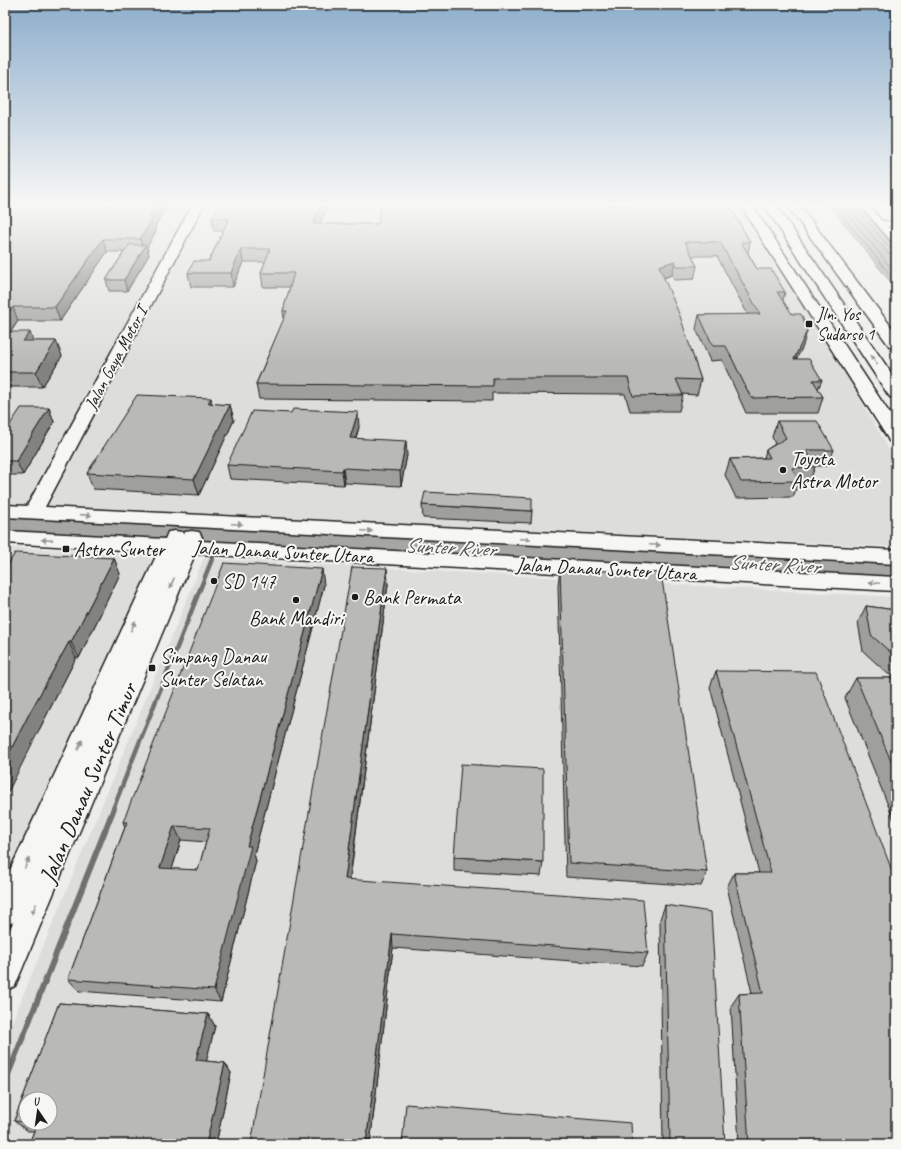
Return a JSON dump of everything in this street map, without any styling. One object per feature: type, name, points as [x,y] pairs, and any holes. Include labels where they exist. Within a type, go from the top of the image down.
[{"type":"highway","points":[[782,259],[896,432]]},
{"type":"highway","points":[[789,259],[896,432]]},
{"type":"highway","points":[[806,259],[896,393]]},
{"type":"highway","points":[[822,259],[892,359]]},
{"type":"highway","points":[[833,259],[896,344]]},
{"type":"highway","points":[[847,259],[896,322]]},
{"type":"main road","name":"Jalan Gaya Motor I","points":[[33,512],[169,259]]},
{"type":"main road","name":"Jalan Danau Sunter Utara","points":[[5,510],[33,512],[185,534],[217,549],[896,584]]},
{"type":"main road","name":"Jalan Danau Sunter Utara","points":[[5,537],[185,534],[896,557]]},
{"type":"main road","name":"Jalan Danau Sunter Timur","points":[[5,912],[185,534]]},
{"type":"main road","name":"Jalan Danau Sunter Timur","points":[[5,976],[185,534]]},
{"type":"shaded area","points":[[5,259],[780,259],[896,462],[896,547],[5,505]]},
{"type":"shaded area","points":[[5,547],[146,554],[152,560],[5,882]]},
{"type":"shaded area","points":[[204,558],[896,597],[896,1144],[5,1144],[5,1039]]},
{"type":"water","points":[[872,259],[896,259],[896,289]]},
{"type":"building","points":[[5,259],[89,259],[55,307],[13,307],[5,317]]},
{"type":"building","points":[[120,259],[137,259],[124,280],[106,280]]},
{"type":"building","points":[[210,259],[237,259],[231,273],[188,273],[194,261],[209,261]]},
{"type":"building","points":[[266,259],[693,259],[697,266],[677,266],[675,261],[659,266],[680,316],[701,380],[676,379],[683,395],[633,396],[628,378],[493,378],[493,386],[256,384],[287,311],[283,311],[294,273],[261,273]]},
{"type":"building","points":[[729,259],[751,259],[757,269],[771,269],[785,292],[777,292],[792,314],[801,314],[807,331],[794,359],[809,359],[822,380],[813,380],[823,397],[751,398],[726,346],[713,346],[699,315],[760,314]]},
{"type":"building","points":[[5,332],[30,332],[23,341],[56,341],[36,372],[5,372]]},
{"type":"building","points":[[137,395],[211,398],[208,403],[230,405],[194,479],[87,473]]},
{"type":"building","points":[[21,408],[49,408],[16,461],[5,461],[5,432]]},
{"type":"building","points":[[293,409],[358,412],[350,438],[406,441],[400,471],[343,468],[342,471],[227,465],[252,411],[291,413]]},
{"type":"building","points":[[777,421],[817,421],[834,450],[807,450],[815,467],[792,468],[799,481],[741,482],[730,459],[770,458],[766,450],[786,438]]},
{"type":"building","points":[[425,492],[532,498],[532,511],[422,505]]},
{"type":"building","points":[[15,553],[114,558],[71,642],[69,642],[29,714],[5,761],[5,570]]},
{"type":"building","points":[[224,563],[322,569],[247,846],[251,846],[214,990],[68,979],[127,822],[123,822]],"holes":[[[174,826],[210,828],[198,870],[160,868]]]},
{"type":"building","points":[[352,567],[387,568],[345,879],[643,900],[648,953],[392,934],[366,1144],[251,1144]]},
{"type":"building","points":[[560,569],[661,573],[707,872],[569,863]]},
{"type":"building","points":[[866,606],[896,610],[896,657],[871,635]]},
{"type":"building","points":[[716,671],[816,672],[896,881],[896,1144],[749,1144],[739,994],[763,993],[734,873],[771,873]]},
{"type":"building","points":[[856,678],[896,678],[896,773]]},
{"type":"building","points":[[461,764],[543,769],[543,862],[454,857]]},
{"type":"building","points":[[665,905],[711,912],[725,1144],[670,1144]]},
{"type":"building","points":[[59,1003],[208,1014],[196,1060],[225,1063],[206,1144],[29,1144],[34,1131],[58,1131],[58,1091],[25,1091]]},
{"type":"building","points":[[406,1104],[631,1123],[632,1144],[402,1144]]},
{"type":"building","points":[[18,1111],[18,1121],[14,1121]]},
{"type":"waterway","name":"Sunter River","points":[[5,524],[896,571]]},
{"type":"waterway","points":[[216,550],[222,535]]},
{"type":"waterway","points":[[113,809],[216,549]]},
{"type":"waterway","points":[[5,1082],[114,808]]},
{"type":"place","name":"Jln. Yos Sudarso 1","points":[[809,324]]},
{"type":"place","name":"Toyota Astra Motor","points":[[783,470]]},
{"type":"place","name":"Astra Sunter","points":[[66,549]]},
{"type":"place","name":"SD 147","points":[[214,581]]},
{"type":"place","name":"Bank Permata","points":[[355,597]]},
{"type":"place","name":"Bank Mandiri","points":[[296,600]]},
{"type":"place","name":"Simpang Danau Sunter Selatan","points":[[152,668]]}]
